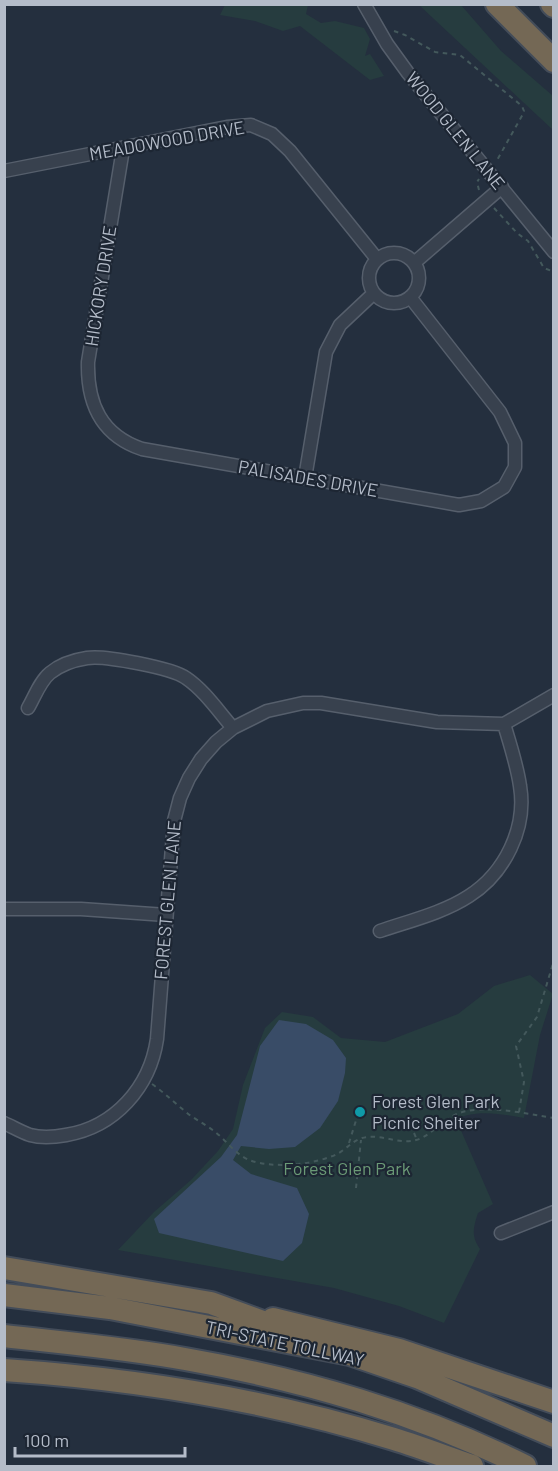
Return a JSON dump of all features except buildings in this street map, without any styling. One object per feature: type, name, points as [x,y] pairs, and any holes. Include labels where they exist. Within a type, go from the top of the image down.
[{"type":"highway","points":[[497,4],[554,61]]},
{"type":"highway","points":[[4,1268],[211,1303],[399,1350],[554,1402]]},
{"type":"highway","name":"TRI-STATE TOLLWAY","points":[[4,1295],[110,1308],[350,1354],[417,1377],[554,1436]]},
{"type":"highway","points":[[211,1303],[350,1354]]},
{"type":"highway","name":"TRI-STATE TOLLWAY","points":[[4,1336],[172,1357],[278,1378],[356,1399],[428,1423],[460,1435],[525,1467]]},
{"type":"highway","points":[[4,1370],[134,1383],[290,1411],[395,1439],[472,1467]]},
{"type":"street","name":"WOOD GLEN LANE","points":[[364,4],[387,44],[408,73],[554,252]]},
{"type":"street","name":"MEADOWOOD DRIVE","points":[[4,171],[227,127],[245,125],[263,128],[290,151],[377,260]]},
{"type":"street","name":"HICKORY DRIVE","points":[[101,422],[89,394],[88,362],[123,149]]},
{"type":"street","points":[[414,263],[502,187]]},
{"type":"street","points":[[393,253],[408,257],[414,263],[418,284],[410,297],[391,302],[385,301],[374,293],[370,272],[377,260],[393,253]]},
{"type":"street","points":[[305,478],[326,352],[340,325],[374,293]]},
{"type":"street","name":"PALISADES DRIVE","points":[[101,422],[126,442],[142,449],[459,505],[481,501],[504,487],[515,466],[514,442],[500,412],[410,297]]},
{"type":"street","points":[[28,708],[47,675],[64,664],[90,657],[102,658],[166,669],[182,675],[200,690],[233,728]]},
{"type":"street","points":[[380,931],[470,896],[492,876],[507,856],[517,833],[521,803],[519,779],[504,723],[554,695]]},
{"type":"street","name":"FOREST GLEN LANE","points":[[4,1123],[30,1135],[41,1137],[63,1136],[85,1130],[108,1120],[127,1103],[145,1080],[154,1057],[157,1039],[174,821],[180,798],[201,759],[233,728],[267,711],[293,705],[321,703],[437,722],[504,723]]},
{"type":"street","points":[[4,909],[81,909],[166,915]]},
{"type":"street","points":[[501,1233],[554,1212]]},
{"type":"path","points":[[389,28],[435,52],[460,55],[522,106],[523,114],[497,161],[477,182],[477,188],[517,233],[528,242],[544,268],[554,272]]},
{"type":"path","points":[[519,1113],[524,1082],[516,1046],[537,1017],[554,960]]},
{"type":"path","points":[[145,1080],[215,1131],[238,1154],[254,1161],[273,1164],[296,1165],[339,1153],[349,1144],[362,1138],[417,1140],[451,1116],[466,1111],[497,1110],[554,1118]]},
{"type":"path","points":[[349,1144],[358,1114]]},
{"type":"path","points":[[414,1133],[417,1140]]},
{"type":"path","points":[[356,1188],[362,1138]]},
{"type":"green space","points":[[225,5],[308,5],[306,14],[321,23],[335,21],[364,28],[370,39],[365,56],[370,54],[384,76],[370,80],[300,26],[283,31],[255,21],[220,15]]},
{"type":"green space","points":[[419,5],[461,5],[501,51],[553,96],[553,130]]},
{"type":"green space","name":"Forest Glen Park","points":[[530,975],[553,994],[540,1035],[524,1118],[481,1113],[456,1119],[493,1204],[478,1213],[474,1232],[480,1249],[444,1323],[399,1306],[334,1288],[118,1250],[218,1151],[233,1129],[243,1085],[265,1028],[282,1012],[313,1017],[341,1038],[385,1042],[458,1014],[494,986]]},
{"type":"water","points":[[279,1020],[306,1024],[333,1040],[346,1058],[338,1101],[320,1128],[295,1147],[269,1149],[241,1146],[233,1160],[251,1174],[297,1188],[309,1214],[302,1243],[283,1261],[159,1233],[154,1219],[221,1157],[237,1135],[260,1046]]},
{"type":"place","name":"Forest Glen Park Picnic Shelter","points":[[360,1112]]}]
